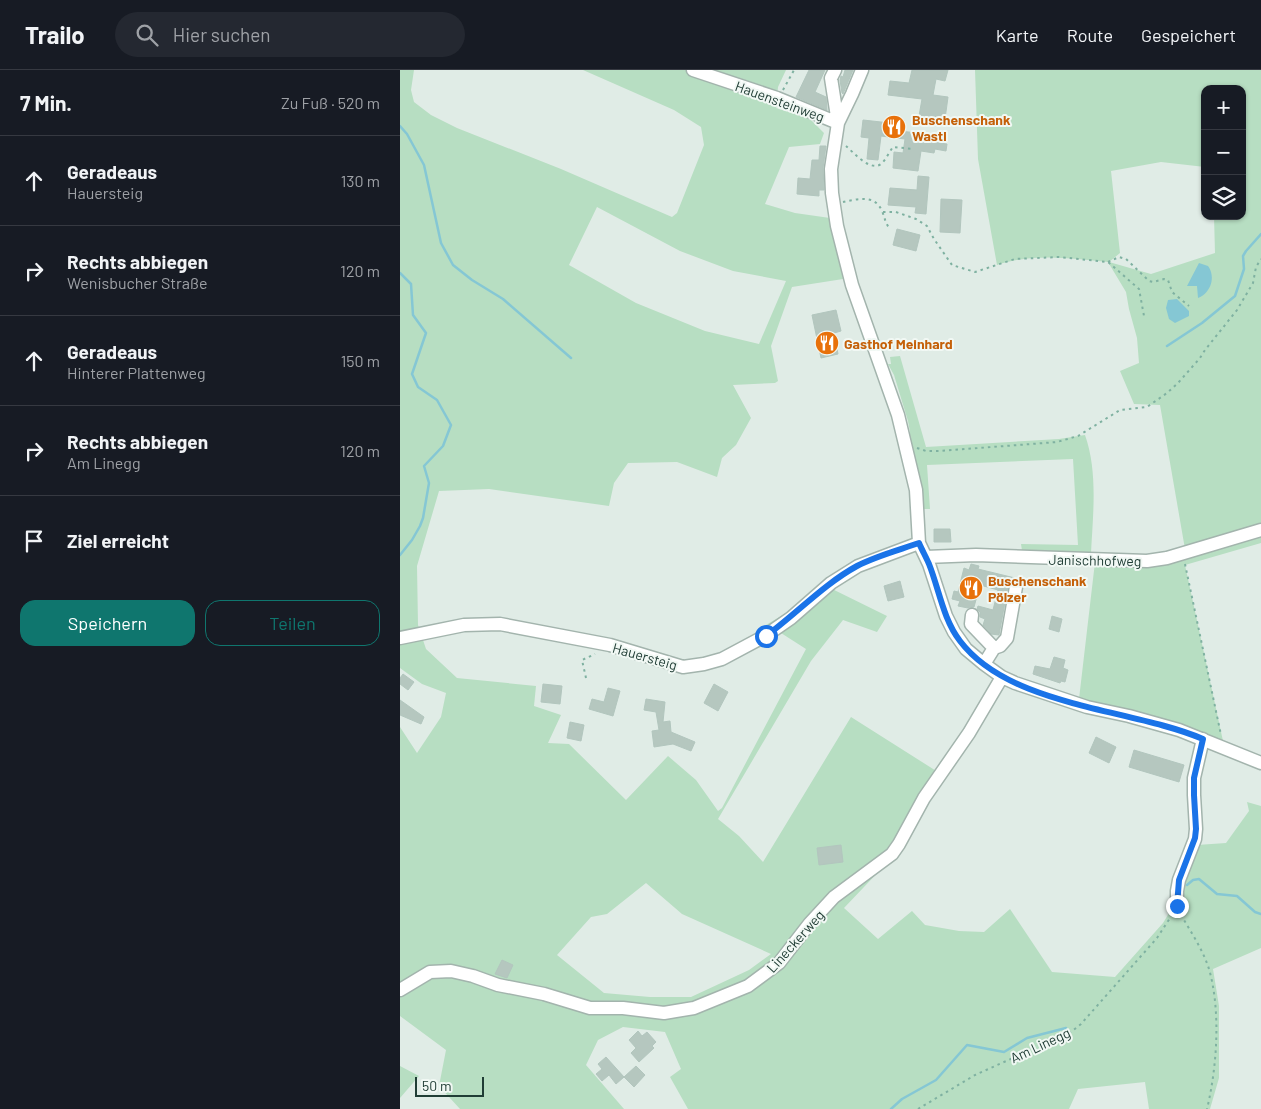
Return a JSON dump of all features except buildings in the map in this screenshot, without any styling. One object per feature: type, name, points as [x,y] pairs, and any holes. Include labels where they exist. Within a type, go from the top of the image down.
[{"type":"street","name":"Hauensteinweg","points":[[693,70],[780,99],[838,123]]},
{"type":"street","points":[[835,70],[831,78],[838,123],[832,169],[837,226],[852,286],[898,415],[905,442],[916,490],[919,543],[926,557],[946,616],[954,632],[966,649],[1002,677],[1015,684],[1068,702],[1154,722],[1203,739],[1261,763]]},
{"type":"street","points":[[838,123],[862,70]]},
{"type":"street","name":"Janischhofweg","points":[[926,557],[976,555],[1147,561],[1261,530]]},
{"type":"street","name":"Hauersteig","points":[[400,638],[464,625],[500,624],[610,645],[683,667],[722,659],[766,636],[791,618],[831,583],[858,566],[919,543]]},
{"type":"street","points":[[984,664],[994,648],[1000,646],[1007,638],[1016,587]]},
{"type":"street","points":[[972,615],[971,624],[994,648]]},
{"type":"street","name":"Lineckerweg","points":[[400,990],[430,972],[450,971],[473,976],[498,985],[544,994],[590,1008],[623,1008],[664,1013],[694,1008],[748,986],[779,963],[810,923],[834,897],[892,854],[924,798],[964,740],[1002,677]]},
{"type":"street","points":[[1177,906],[1179,880],[1195,838],[1194,778],[1203,739]]},
{"type":"path","points":[[780,99],[794,70]]},
{"type":"path","points":[[836,138],[862,160],[876,165],[881,164],[893,147],[913,149]]},
{"type":"path","points":[[834,204],[866,198],[878,204],[890,229]]},
{"type":"path","points":[[883,212],[896,212],[916,219],[927,226],[952,265],[974,272],[1015,259],[1059,257],[1108,262],[1119,257],[1126,259],[1149,281],[1153,282],[1164,278],[1168,280],[1172,292],[1189,306]]},
{"type":"path","points":[[905,442],[926,451],[940,452],[1057,442],[1078,436],[1120,410],[1147,407],[1178,383],[1238,310],[1253,283],[1256,266],[1261,259]]},
{"type":"path","points":[[1108,262],[1139,290],[1144,316]]},
{"type":"path","points":[[1182,553],[1223,741],[1222,748]]},
{"type":"path","points":[[586,678],[582,660],[610,645]]},
{"type":"path","points":[[1177,906],[1208,968],[1214,1000],[1215,1066],[1206,1109]]},
{"type":"path","name":"Am Linegg","points":[[918,1109],[975,1075],[1071,1032],[1157,938],[1177,906]]},
{"type":"green space","points":[[400,70],[414,70],[411,90],[414,102],[431,115],[457,128],[561,169],[672,217],[677,213],[704,145],[701,127],[674,110],[583,70],[786,70],[778,87],[777,98],[780,99],[776,108],[810,119],[824,133],[820,144],[789,147],[765,204],[795,213],[830,218],[843,279],[792,287],[771,346],[778,381],[775,383],[733,385],[751,418],[736,445],[722,458],[717,477],[677,462],[628,463],[614,483],[609,506],[489,489],[439,491],[417,566],[418,625],[426,649],[457,678],[536,686],[534,706],[561,715],[548,743],[569,744],[626,800],[668,756],[696,780],[718,811],[722,808],[806,649],[781,633],[758,648],[766,625],[791,610],[822,584],[887,616],[877,632],[843,620],[811,661],[718,819],[739,836],[763,862],[851,717],[941,774],[903,846],[844,908],[878,939],[912,911],[925,925],[959,931],[984,932],[1010,909],[1052,972],[1115,977],[1163,923],[1182,892],[1197,845],[1226,843],[1249,811],[1247,802],[1261,806],[1261,948],[1213,969],[1219,1006],[1219,1078],[1210,1109],[1149,1109],[1145,1082],[1078,1089],[1069,1109],[688,1109],[670,1077],[681,1069],[665,1032],[623,1027],[598,1040],[586,1065],[624,1109],[460,1109],[439,1086],[446,1050],[400,1016],[400,727],[417,753],[441,717],[446,693],[422,684],[400,668]],"holes":[[[597,207],[680,251],[733,271],[786,281],[759,344],[705,331],[636,303],[569,265]],[[646,883],[682,914],[771,954],[749,970],[691,997],[650,997],[604,993],[557,955],[591,917],[607,914]]]},
{"type":"green space","points":[[975,70],[1261,70],[1261,543],[1185,565],[1223,741],[1079,699],[1095,562],[1023,557],[1021,544],[1078,545],[1073,459],[927,465],[930,509],[924,509],[913,529],[909,482],[910,432],[894,375],[888,364],[891,364],[890,357],[900,356],[926,447],[1059,439],[1085,435],[1092,464],[1093,478],[1091,553],[1146,559],[1185,549],[1160,405],[1134,404],[1120,371],[1139,363],[1137,338],[1126,292],[1108,262],[1066,258],[1038,258],[1011,261],[997,265],[978,159]],"holes":[[[1201,85],[1246,85],[1246,220],[1214,220],[1215,253],[1151,274],[1109,262],[1120,253],[1111,171],[1161,162],[1201,167]]]},
{"type":"green space","points":[[400,1066],[419,1076],[400,1098]]},
{"type":"water","points":[[1199,263],[1208,266],[1212,280],[1209,289],[1198,298],[1197,286],[1187,286]]},
{"type":"water","points":[[1177,299],[1189,311],[1189,316],[1175,323],[1169,319],[1166,308],[1168,300]]},
{"type":"waterway","points":[[400,126],[407,134],[424,165],[441,243],[453,265],[472,280],[503,299],[571,358]]},
{"type":"waterway","points":[[1167,346],[1202,323],[1235,296],[1244,269],[1243,256],[1261,234]]},
{"type":"waterway","points":[[400,273],[411,284],[413,315],[426,333],[412,374],[418,387],[437,400],[451,425],[443,446],[424,466],[429,483],[423,518],[412,540],[400,555]]},
{"type":"waterway","points":[[1187,885],[1193,880],[1199,879],[1217,894],[1237,896],[1255,912],[1261,914]]},
{"type":"waterway","points":[[891,1109],[902,1099],[936,1080],[967,1045],[1004,1052],[1027,1038],[1066,1028]]},
{"type":"place","name":"Buschenschank Wastl","points":[[894,127]]},
{"type":"place","name":"Gasthof Meinhard","points":[[827,343]]},
{"type":"place","name":"Buschenschank Pölzer","points":[[971,588]]},
{"type":"route","points":[[766,636],[791,618],[831,583],[858,566],[919,543],[929,564],[946,616],[954,632],[966,649],[1002,677],[1015,684],[1068,702],[1154,722],[1203,739],[1194,778],[1195,838],[1179,880],[1177,906]]}]
